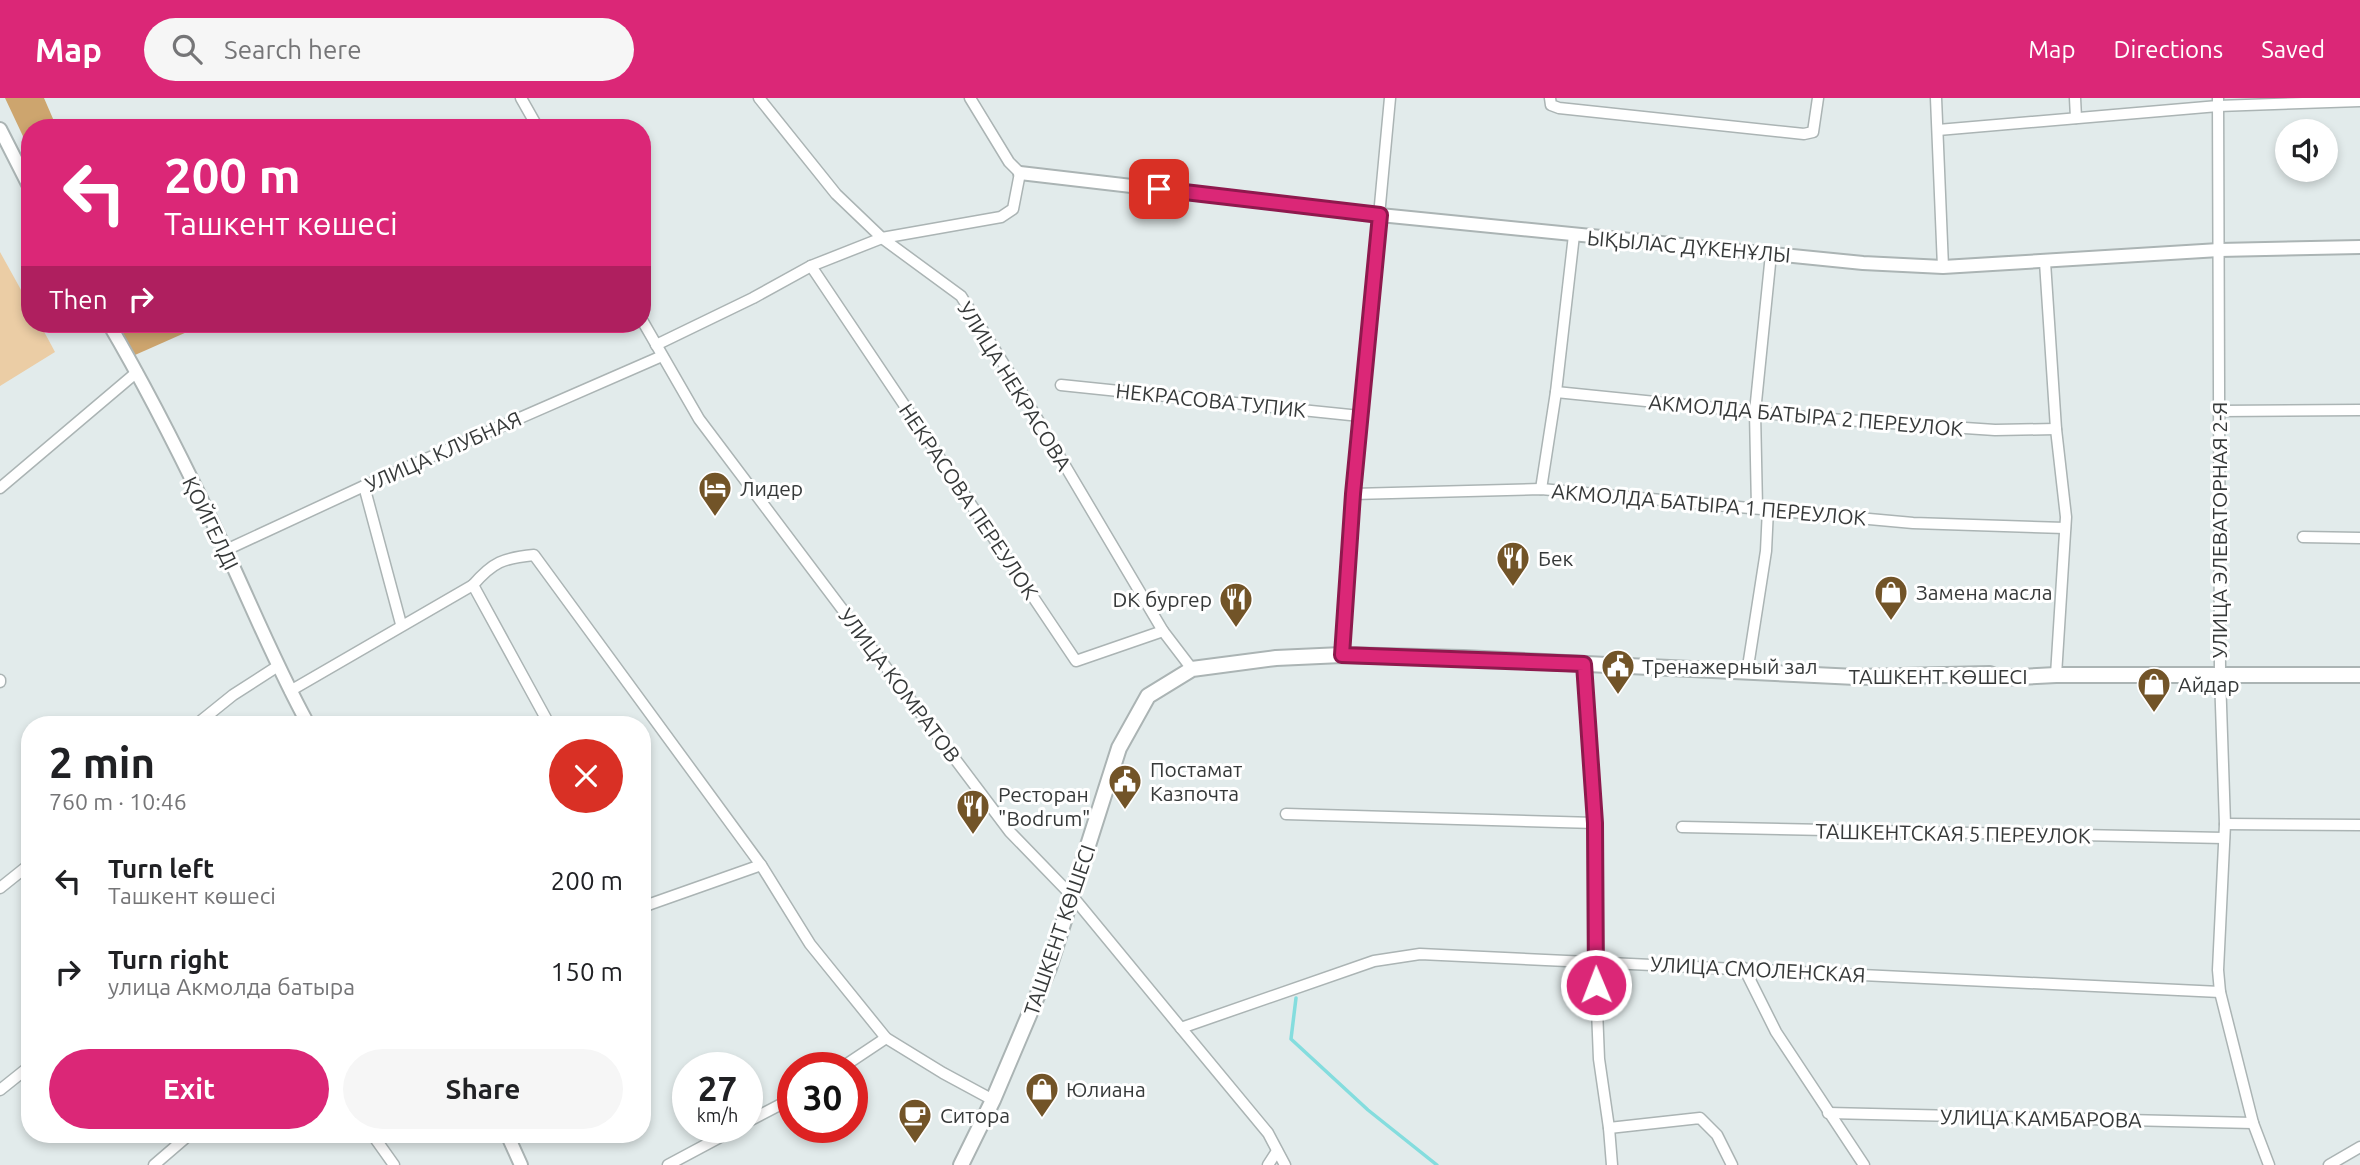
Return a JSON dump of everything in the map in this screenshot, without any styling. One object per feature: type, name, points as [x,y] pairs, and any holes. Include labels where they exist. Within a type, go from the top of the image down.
[{"type":"main road","name":"ТАШКЕНТ КӨШЕСІ","points":[[961,1165],[993,1100],[1049,968],[1119,748],[1149,696],[1192,669],[1276,659],[1342,655],[1856,677],[1990,674],[2000,678],[2056,675],[2360,675]]},
{"type":"street","points":[[521,98],[533,119]]},
{"type":"street","name":"УЛИЦА НЕКРАСОВА","points":[[759,98],[836,194],[882,238],[961,296],[1022,393],[1163,631],[1192,669]]},
{"type":"street","points":[[656,345],[753,298],[811,266],[882,238],[1001,217],[1013,209],[1020,173],[1009,162],[970,98]]},
{"type":"street","points":[[1342,655],[1353,494],[1390,98]]},
{"type":"street","points":[[1550,98],[1551,105],[1559,108],[1601,114],[1804,134],[1813,132],[1818,98]]},
{"type":"street","points":[[1936,98],[1943,267]]},
{"type":"street","points":[[2076,98],[2076,118]]},
{"type":"street","points":[[1938,130],[2218,102],[2360,101]]},
{"type":"street","name":"УЛИЦА ЭЛЕВАТОРНАЯ 2-Я","points":[[2218,102],[2220,676],[2225,824],[2218,970],[2220,992],[2253,1123],[2269,1165]]},
{"type":"street","points":[[0,129],[21,170]]},
{"type":"street","name":"ЫҚЫЛАС ДҮКЕНҰЛЫ","points":[[1020,173],[1380,215],[1863,264],[1943,267],[2219,250],[2360,247]]},
{"type":"street","points":[[1541,489],[1556,392],[1574,235]]},
{"type":"street","points":[[1747,673],[1766,551],[1755,412],[1771,254]]},
{"type":"street","points":[[2045,262],[2056,429],[2066,517],[2056,675]]},
{"type":"street","name":"НЕКРАСОВА ПЕРЕУЛОК","points":[[811,266],[1076,661],[1163,631]]},
{"type":"street","name":"ҚОЙГЕЛДІ","points":[[114,333],[137,372],[226,550],[304,716]]},
{"type":"street","name":"УЛИЦА КОМРАТОВ","points":[[649,333],[699,419],[1010,832],[1073,897],[1268,1133],[1285,1165]]},
{"type":"street","name":"УЛИЦА КЛУБНАЯ","points":[[226,550],[364,486],[663,356]]},
{"type":"street","points":[[0,488],[137,372]]},
{"type":"street","name":"НЕКРАСОВА ТУПИК","points":[[1061,385],[1360,416]]},
{"type":"street","name":"АКМОЛДА БАТЫРА 2 ПЕРЕУЛОК","points":[[1556,392],[1815,418],[1994,430],[2056,429]]},
{"type":"street","points":[[2219,411],[2360,410]]},
{"type":"street","points":[[364,486],[401,624]]},
{"type":"street","name":"АКМОЛДА БАТЫРА 1 ПЕРЕУЛОК","points":[[1353,494],[1541,489],[1913,523],[2065,528]]},
{"type":"street","points":[[2303,537],[2360,538]]},
{"type":"street","points":[[290,691],[401,624],[473,585],[490,566],[513,557],[534,555],[761,865],[810,944],[886,1038],[993,1100]]},
{"type":"street","points":[[473,585],[545,716]]},
{"type":"street","points":[[1584,664],[1595,823],[1595,960],[1599,1059],[1612,1165]]},
{"type":"street","points":[[207,716],[233,695],[278,666]]},
{"type":"street","points":[[1286,814],[1595,823]]},
{"type":"street","points":[[2225,824],[2360,825]]},
{"type":"street","name":"ТАШКЕНТСКАЯ 5 ПЕРЕУЛОК","points":[[1682,827],[2224,838]]},
{"type":"street","points":[[651,904],[761,865]]},
{"type":"street","points":[[0,888],[21,871]]},
{"type":"street","name":"УЛИЦА СМОЛЕНСКАЯ","points":[[1181,1028],[1374,961],[1420,954],[1595,960],[2220,992]]},
{"type":"street","points":[[1744,968],[1776,1032],[1864,1165]]},
{"type":"street","points":[[865,1052],[886,1038]]},
{"type":"street","points":[[0,1090],[21,1073]]},
{"type":"street","name":"УЛИЦА КАМБАРОВА","points":[[1828,1113],[2253,1123]]},
{"type":"street","points":[[1609,1128],[1700,1118],[1717,1135],[1732,1165]]},
{"type":"street","points":[[153,1165],[179,1143]]},
{"type":"street","points":[[378,1143],[391,1164]]},
{"type":"street","points":[[511,1143],[521,1165]]},
{"type":"street","points":[[668,1165],[709,1143]]},
{"type":"street","points":[[2329,1165],[2360,1147]]},
{"type":"street","points":[[1268,1165],[1277,1151]]},
{"type":"shaded area","points":[[5,98],[44,98],[53,119],[21,119],[21,132]]},
{"type":"shaded area","points":[[0,252],[21,290],[21,333],[45,333],[55,352],[0,386]]},
{"type":"shaded area","points":[[123,333],[185,333],[135,355]]},
{"type":"waterway","points":[[1296,998],[1291,1039],[1368,1110],[1437,1165]]},
{"type":"place","name":"Лидер","points":[[715,518]]},
{"type":"place","name":"Бек","points":[[1513,588]]},
{"type":"place","name":"Замена масла","points":[[1891,622]]},
{"type":"place","name":"DK бургер","points":[[1236,629]]},
{"type":"place","name":"Тренажерный зал","points":[[1618,696]]},
{"type":"place","name":"Айдар","points":[[2154,714]]},
{"type":"place","name":"Постамат Казпочта","points":[[1125,811]]},
{"type":"place","name":"Ресторан \"Bodrum\"","points":[[973,836]]},
{"type":"place","name":"Юлиана","points":[[1042,1119]]},
{"type":"place","name":"Ситора","points":[[915,1145]]},
{"type":"route","points":[[1159,189],[1380,215],[1353,494],[1342,655],[1584,664],[1595,823],[1596,985]]}]
